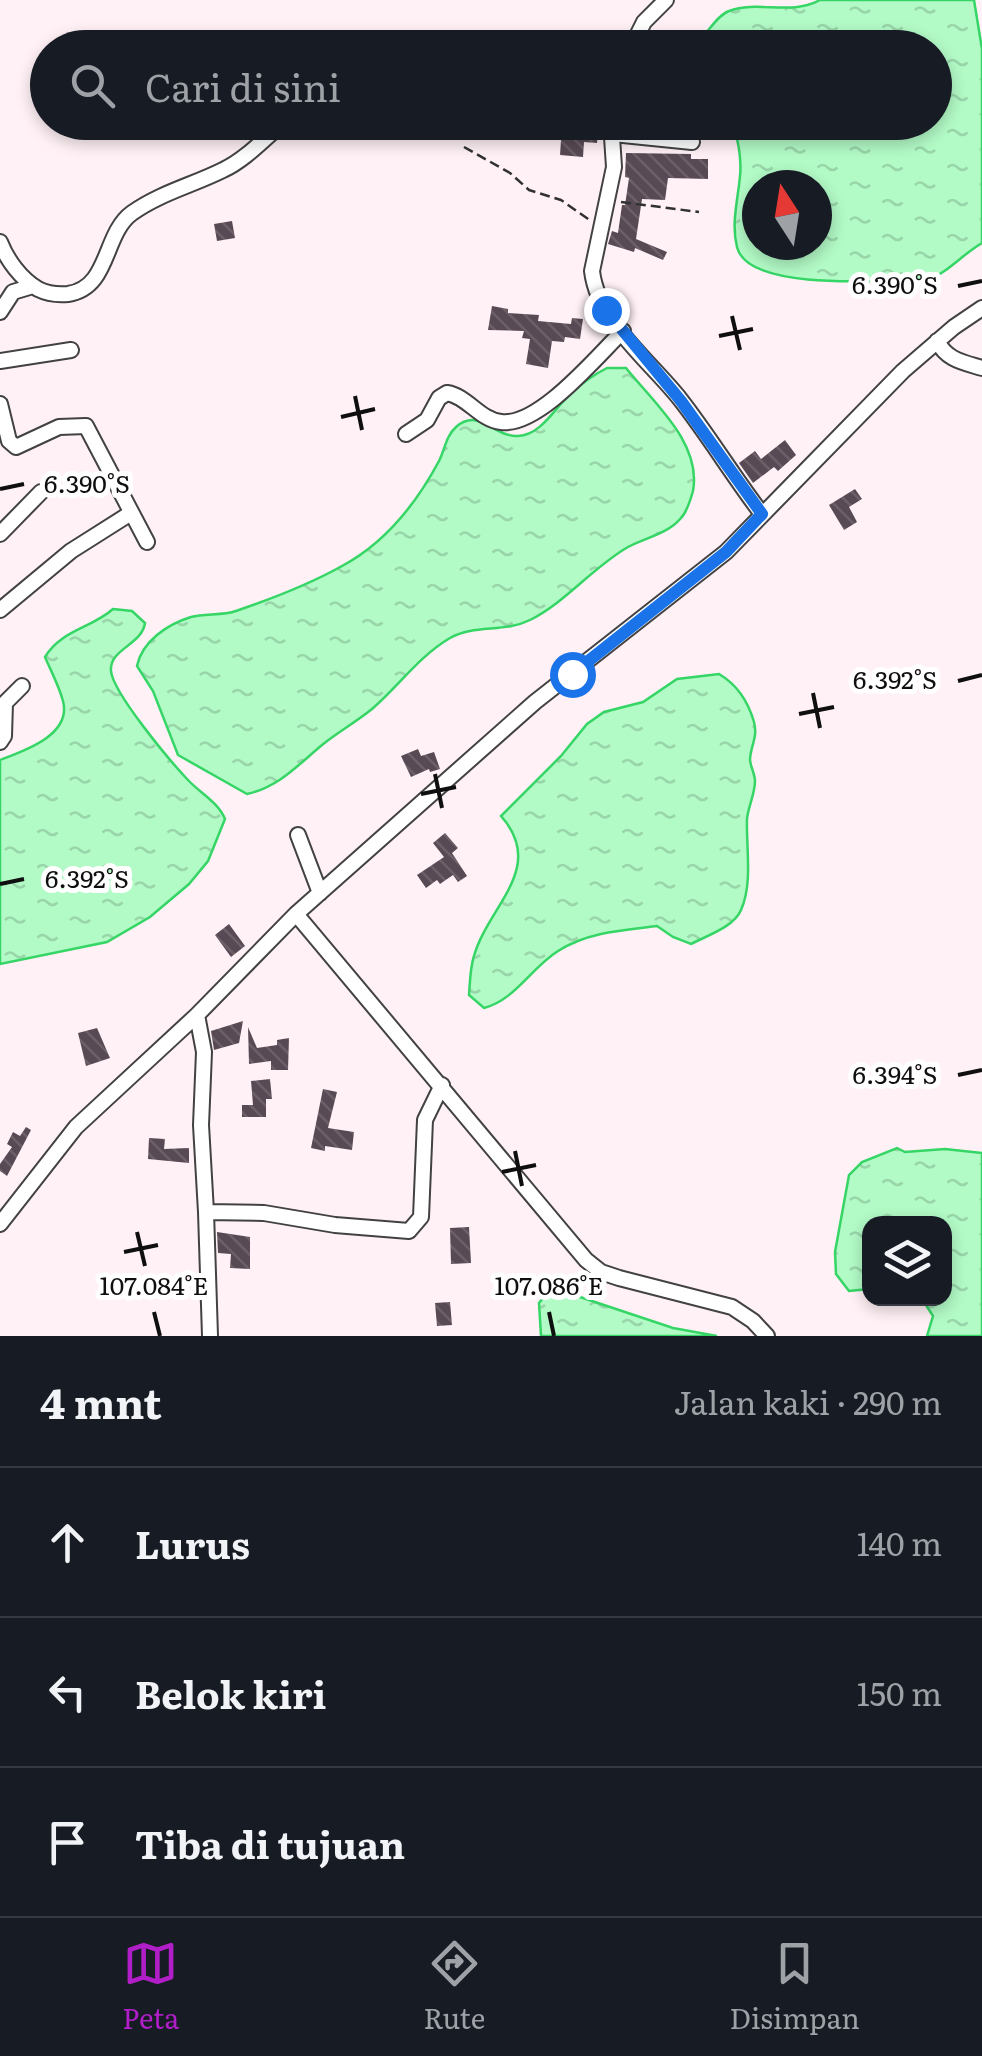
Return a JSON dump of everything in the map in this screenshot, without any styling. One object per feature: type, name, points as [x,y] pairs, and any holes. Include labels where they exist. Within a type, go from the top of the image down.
[{"type":"street","points":[[640,30],[666,0]]},
{"type":"street","points":[[0,242],[5,256],[33,286],[58,295],[85,289],[96,278],[121,224],[134,212],[226,169],[262,140]]},
{"type":"street","points":[[613,140],[614,167],[592,272],[594,286],[606,310],[681,401],[762,514]]},
{"type":"street","points":[[681,140],[692,142]]},
{"type":"street","points":[[0,312],[13,292],[33,286]]},
{"type":"street","points":[[2,1219],[76,1126],[197,1015],[296,914],[535,702],[726,552],[882,392],[936,341],[982,308]]},
{"type":"street","points":[[406,434],[427,420],[439,398],[448,393],[458,395],[491,420],[503,423],[527,418],[546,405],[623,331]]},
{"type":"street","points":[[936,341],[944,354],[954,360],[982,368]]},
{"type":"street","points":[[0,361],[71,350]]},
{"type":"street","points":[[0,404],[9,442],[16,448],[59,427],[86,426],[146,542]]},
{"type":"street","points":[[0,534],[41,492]]},
{"type":"street","points":[[0,610],[71,552],[132,513]]},
{"type":"street","points":[[0,742],[4,736],[5,702],[22,686]]},
{"type":"street","points":[[298,835],[320,893]]},
{"type":"street","points":[[296,914],[594,1267],[620,1278],[732,1307],[753,1320],[767,1336]]},
{"type":"street","points":[[197,1015],[204,1052],[201,1125],[210,1336]]},
{"type":"street","points":[[206,1212],[264,1213],[335,1225],[408,1231],[420,1217],[424,1120],[442,1085]]},
{"type":"path","points":[[464,148],[510,173],[529,190],[560,200],[601,227]]},
{"type":"path","points":[[608,200],[699,212]]},
{"type":"water","points":[[820,0],[974,0],[982,49],[982,243],[935,276],[822,281],[766,272],[747,262],[832,260],[832,170],[742,170],[742,254],[737,247],[737,140],[952,140],[952,30],[708,30],[729,11],[786,8]]},
{"type":"water","points":[[607,368],[626,368],[683,440],[694,473],[693,491],[685,513],[676,523],[615,555],[556,604],[530,620],[450,638],[372,709],[269,786],[247,794],[178,755],[153,691],[137,666],[144,649],[157,635],[191,617],[231,613],[263,601],[358,557],[410,507],[456,427],[472,420],[509,435],[534,431],[579,386]]},
{"type":"water","points":[[113,609],[132,611],[145,623],[138,637],[115,657],[111,671],[114,681],[156,743],[225,819],[208,861],[189,884],[150,917],[107,942],[0,964],[0,760],[44,740],[60,723],[63,701],[45,657],[59,641]]},
{"type":"water","points":[[719,674],[741,694],[755,727],[750,759],[755,781],[747,819],[747,888],[737,916],[691,944],[657,926],[581,940],[548,958],[514,991],[484,1008],[469,995],[473,961],[481,938],[510,887],[518,853],[514,835],[501,816],[587,724],[604,712],[643,702],[677,679]]},
{"type":"water","points":[[897,1148],[905,1152],[945,1149],[982,1153],[982,1336],[927,1336],[933,1316],[927,1306],[952,1306],[952,1216],[862,1216],[862,1290],[849,1291],[836,1274],[835,1252],[849,1175],[862,1162]]},
{"type":"water","points":[[559,1290],[673,1328],[717,1336],[541,1336],[539,1303],[549,1291]]},
{"type":"building","points":[[561,140],[597,140],[584,142],[583,157],[560,155]]},
{"type":"building","points":[[626,153],[691,154],[691,159],[708,159],[708,179],[668,178],[665,200],[642,199],[636,239],[667,252],[663,260],[635,248],[634,252],[608,244],[612,231],[618,233],[625,205],[629,178],[625,177]]},
{"type":"building","points":[[232,221],[235,238],[217,241],[214,224]]},
{"type":"building","points":[[492,306],[508,309],[508,313],[539,315],[538,321],[571,324],[572,318],[583,319],[580,339],[565,337],[564,342],[552,341],[548,368],[526,364],[530,339],[522,338],[524,331],[488,330]]},
{"type":"building","points":[[785,440],[796,455],[778,471],[774,467],[753,483],[739,463],[755,451],[761,459]]},
{"type":"building","points":[[855,489],[862,499],[849,507],[857,522],[844,530],[829,505]]},
{"type":"building","points":[[418,749],[421,756],[434,752],[440,769],[411,777],[401,756]]},
{"type":"building","points":[[445,833],[458,848],[452,853],[467,876],[458,882],[453,875],[426,888],[417,875],[444,857],[433,843]]},
{"type":"building","points":[[229,924],[245,946],[231,957],[215,935]]},
{"type":"building","points":[[243,1021],[239,1043],[214,1050],[211,1031]]},
{"type":"building","points":[[248,1027],[257,1048],[277,1045],[277,1040],[289,1038],[288,1070],[271,1070],[271,1061],[249,1064]]},
{"type":"building","points":[[97,1028],[110,1058],[86,1066],[78,1033]]},
{"type":"building","points":[[270,1079],[272,1099],[266,1099],[266,1117],[242,1117],[242,1105],[253,1105],[251,1081]]},
{"type":"building","points":[[323,1089],[337,1092],[328,1128],[354,1132],[352,1150],[311,1148]]},
{"type":"building","points":[[26,1127],[31,1130],[7,1176],[0,1171],[0,1164],[12,1147],[7,1144],[13,1132],[20,1136]]},
{"type":"building","points":[[149,1138],[165,1139],[164,1149],[189,1148],[189,1163],[148,1159]]},
{"type":"building","points":[[469,1227],[471,1263],[451,1264],[450,1228]]},
{"type":"building","points":[[217,1232],[250,1237],[250,1269],[230,1268],[231,1254],[218,1253]]},
{"type":"building","points":[[450,1302],[452,1325],[437,1326],[435,1303]]},
{"type":"route","points":[[572,674],[726,552],[762,514],[681,401],[606,310]]}]
